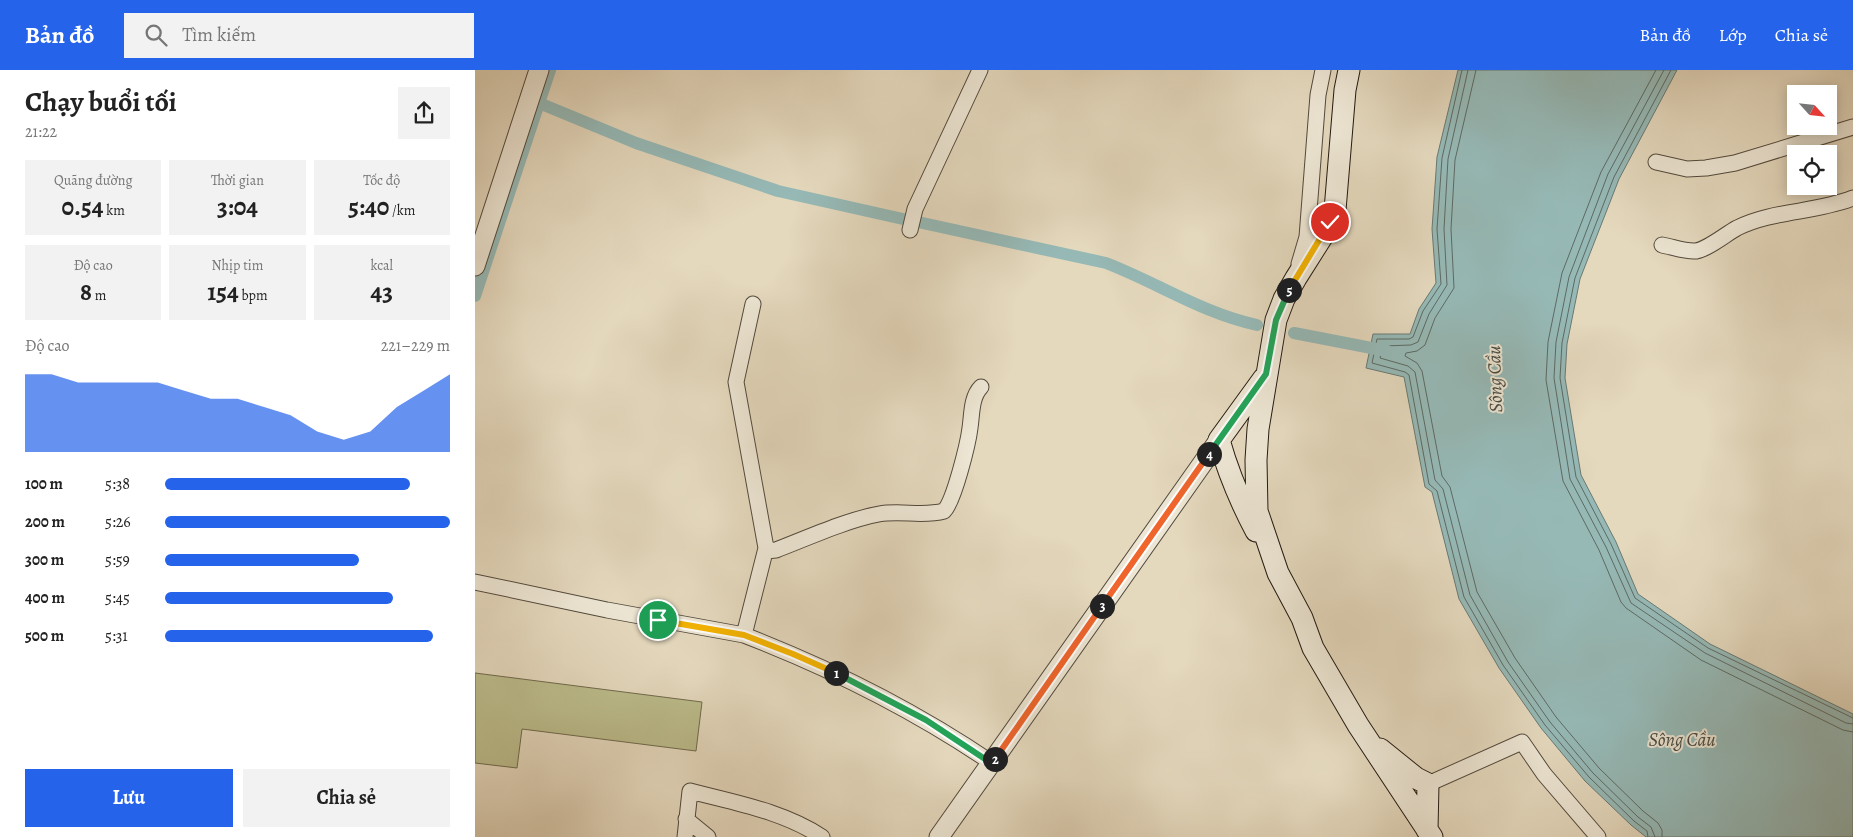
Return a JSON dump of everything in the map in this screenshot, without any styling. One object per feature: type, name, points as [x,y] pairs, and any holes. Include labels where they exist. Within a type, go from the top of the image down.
[{"type":"main road","points":[[1278,573],[1257,511],[1256,460],[1266,374],[1276,320],[1284,299],[1295,278],[1327,230],[1335,210],[1345,90],[1349,70]]},
{"type":"main road","points":[[1266,374],[1219,440],[1230,477],[1241,503],[1302,618],[1313,648],[1369,743],[1429,833]]},
{"type":"main road","points":[[1369,743],[1389,756],[1416,778],[1428,784],[1429,833]]},
{"type":"street","points":[[475,266],[539,70]]},
{"type":"street","points":[[910,230],[915,209],[980,70]]},
{"type":"street","points":[[1295,278],[1307,237],[1317,103],[1323,70]]},
{"type":"street","points":[[1656,162],[1687,168],[1713,167],[1735,163],[1853,127]]},
{"type":"street","points":[[1662,245],[1697,251],[1737,228],[1769,216],[1825,207],[1853,198]]},
{"type":"street","points":[[744,635],[766,551],[736,382],[753,304]]},
{"type":"street","points":[[766,551],[776,550],[876,514],[904,512],[929,514],[944,510],[951,500],[970,431],[973,406],[978,389],[981,387]]},
{"type":"street","points":[[939,837],[1219,440]]},
{"type":"street","points":[[475,582],[607,610],[744,635],[819,665],[873,692],[933,725],[991,763]]},
{"type":"street","points":[[1428,784],[1522,742],[1544,774],[1598,837]]},
{"type":"street","points":[[685,837],[690,791],[768,811],[811,834]]},
{"type":"street","points":[[686,819],[709,837]]},
{"type":"green space","points":[[475,673],[702,702],[696,751],[522,729],[517,768],[475,763]]},
{"type":"water","name":"Sông Cầu","points":[[1458,70],[1677,70],[1619,179],[1580,279],[1567,344],[1565,378],[1581,475],[1616,542],[1638,594],[1710,644],[1853,714],[1853,837],[1646,837],[1585,781],[1541,728],[1499,668],[1459,599],[1432,492],[1425,487],[1404,377],[1366,368],[1373,334],[1410,334],[1419,309],[1436,283],[1432,229],[1437,157]]},
{"type":"waterway","points":[[475,296],[550,70]]},
{"type":"waterway","points":[[539,103],[636,143],[778,191],[903,219]]},
{"type":"waterway","points":[[918,222],[1106,263],[1218,313],[1257,325]]},
{"type":"waterway","points":[[1294,333],[1387,351]]},
{"type":"route","points":[[658,620],[744,635],[793,654],[827,669],[926,720],[991,763],[1266,374],[1276,320],[1284,299],[1330,222]]}]
